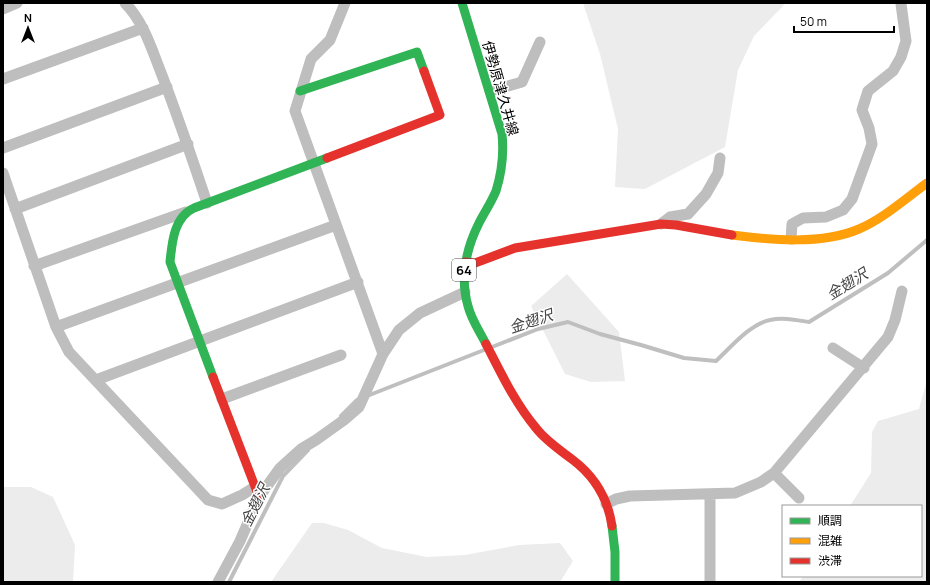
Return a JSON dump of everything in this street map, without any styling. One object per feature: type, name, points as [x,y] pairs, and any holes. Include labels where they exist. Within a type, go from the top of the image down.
[{"type":"street","points":[[3,9],[18,3]]},
{"type":"street","points":[[125,3],[132,10],[144,28],[188,144],[207,203]]},
{"type":"street","points":[[344,3],[330,40],[311,59],[295,111],[383,354]]},
{"type":"street","name":"伊勢原津久井線","points":[[462,3],[502,134],[504,153],[501,175],[496,191],[470,244],[465,262],[465,292],[468,308],[506,382],[526,416],[538,432],[586,472],[599,489],[612,523],[615,549],[615,582]]},
{"type":"street","points":[[791,239],[792,224],[803,218],[826,217],[832,215],[843,210],[852,199],[872,144],[869,128],[862,110],[868,91],[893,71],[901,57],[906,41],[901,3]]},
{"type":"street","points":[[3,79],[144,28]]},
{"type":"street","points":[[490,92],[522,82],[540,42]]},
{"type":"street","points":[[34,266],[186,212],[313,162],[440,115],[417,52],[300,91]]},
{"type":"street","points":[[3,148],[167,88]]},
{"type":"street","points":[[15,208],[188,144]]},
{"type":"street","points":[[661,224],[670,217],[688,214],[706,194],[718,173],[720,158]]},
{"type":"street","points":[[3,173],[56,327],[69,352],[208,500],[222,504],[242,495],[257,492]]},
{"type":"street","points":[[465,262],[476,263],[515,248],[661,224],[673,224],[721,234],[791,239],[839,236],[859,229],[895,207],[927,183]]},
{"type":"street","points":[[186,212],[177,226],[171,246],[170,262],[257,492]]},
{"type":"street","points":[[56,327],[336,225]]},
{"type":"street","points":[[96,380],[358,282]]},
{"type":"street","points":[[606,504],[616,499],[630,496],[734,493],[762,482],[774,473],[864,368],[888,337],[895,320],[902,291]]},
{"type":"street","points":[[218,582],[240,541],[257,492],[301,449],[344,420],[359,407],[383,354],[399,330],[420,313],[465,292]]},
{"type":"street","points":[[833,348],[864,368]]},
{"type":"street","points":[[222,399],[341,355]]},
{"type":"street","points":[[774,473],[799,498]]},
{"type":"street","points":[[710,494],[710,582]]},
{"type":"shaded area","points":[[583,3],[784,3],[783,6],[754,36],[738,70],[725,147],[645,189],[615,187],[618,129],[600,54]]},
{"type":"shaded area","points":[[567,274],[619,332],[625,381],[591,382],[565,374],[531,306]]},
{"type":"shaded area","points":[[927,380],[927,582],[799,582],[802,577],[922,577],[922,505],[851,505],[871,473],[872,432],[878,421],[919,409]]},
{"type":"shaded area","points":[[3,487],[31,487],[53,497],[75,545],[73,582],[3,582]]},
{"type":"shaded area","points":[[312,523],[324,523],[348,530],[382,548],[427,557],[465,555],[519,545],[560,543],[573,561],[560,582],[271,582]]},
{"type":"waterway","name":"金翅沢","points":[[492,347],[538,329],[568,322],[600,334],[684,358],[716,361],[748,331],[763,322],[780,319],[809,322],[888,273],[927,240]]},
{"type":"waterway","name":"金翅沢","points":[[367,396],[484,350]]},
{"type":"waterway","name":"金翅沢","points":[[341,416],[361,398]]},
{"type":"waterway","name":"金翅沢","points":[[229,582],[283,476],[308,450]]},
{"type":"traffic: fast","points":[[462,3],[503,141],[502,163],[498,184],[496,191],[474,233],[468,253],[465,274],[466,295],[469,311],[486,344]]},
{"type":"traffic: fast","points":[[300,91],[417,52],[424,71]]},
{"type":"traffic: fast","points":[[213,377],[170,262],[173,238],[178,224],[182,217],[194,208],[327,158]]},
{"type":"traffic: fast","points":[[612,526],[615,552],[615,582]]},
{"type":"traffic: slow","points":[[732,235],[780,240],[796,240],[845,234],[868,225],[894,208],[927,183]]},
{"type":"traffic: jam","points":[[327,158],[440,115],[424,71]]},
{"type":"traffic: jam","points":[[465,262],[475,263],[515,248],[661,224],[676,225],[732,235]]},
{"type":"traffic: jam","points":[[486,344],[509,388],[528,418],[544,437],[581,466],[594,481],[603,497],[612,526]]},
{"type":"traffic: jam","points":[[213,377],[259,497]]}]
